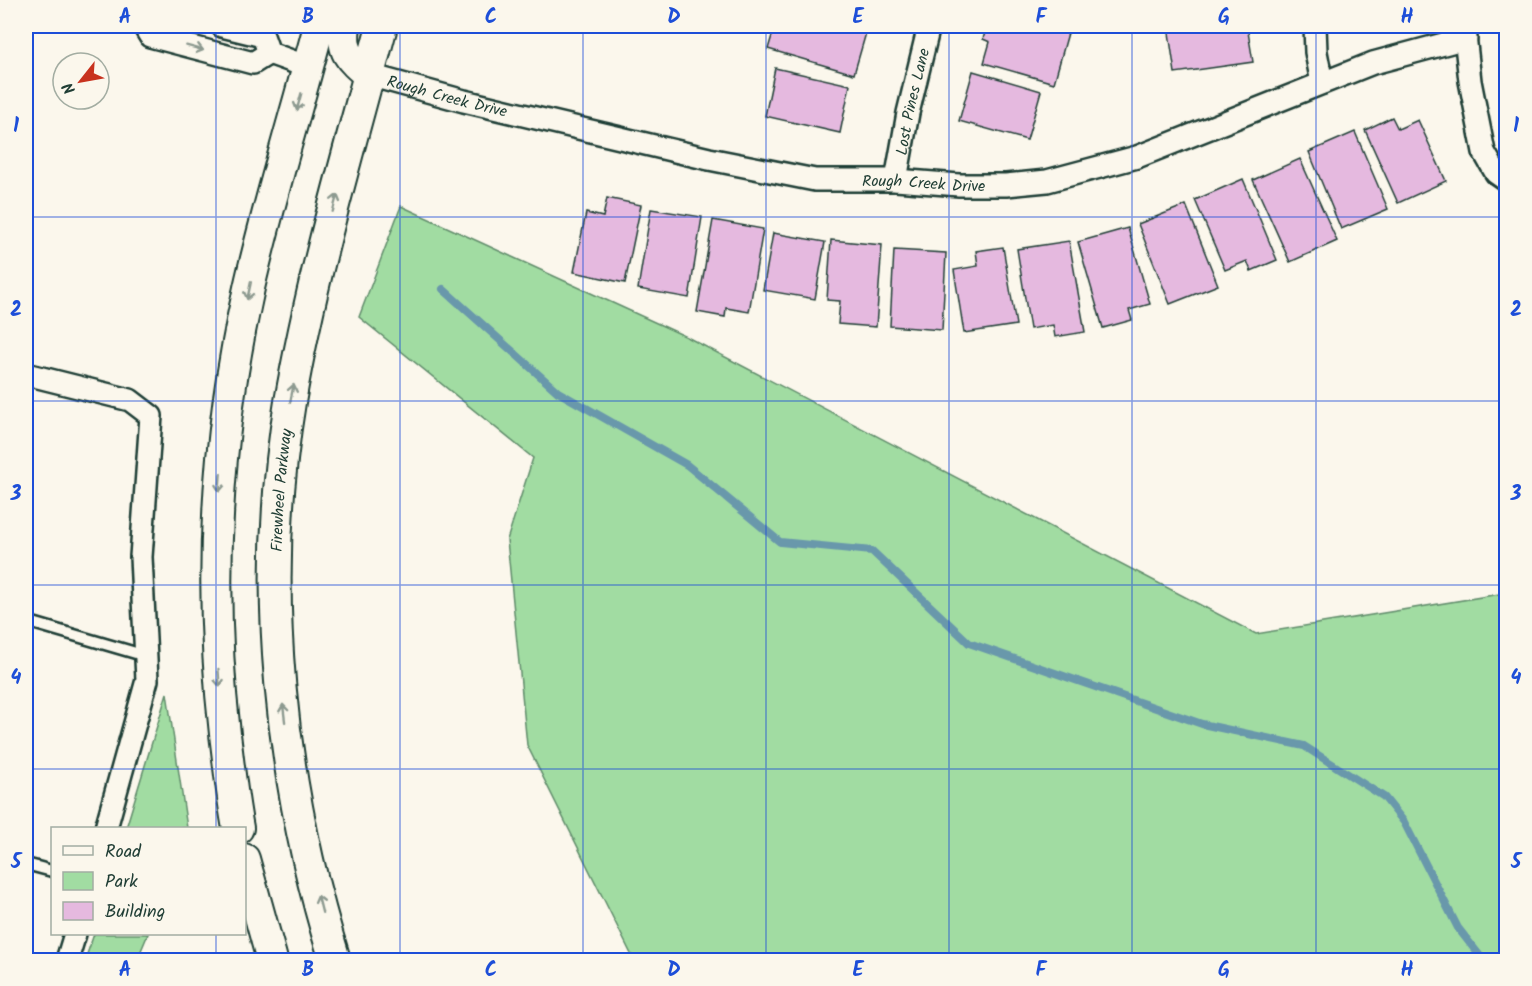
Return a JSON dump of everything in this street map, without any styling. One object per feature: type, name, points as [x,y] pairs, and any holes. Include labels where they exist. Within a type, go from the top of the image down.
[{"type":"main road","points":[[238,827],[219,681],[216,579],[217,520],[223,440],[249,289],[319,26]]},
{"type":"main road","points":[[345,26],[343,38],[350,59],[369,75]]},
{"type":"main road","name":"Firewheel Parkway","points":[[335,960],[308,857],[293,783],[283,709],[277,626],[277,548],[280,489],[294,383],[326,236],[382,26]]},
{"type":"main road","points":[[246,866],[272,960]]},
{"type":"street","points":[[144,26],[150,36],[253,63],[269,53]]},
{"type":"street","points":[[222,26],[262,36],[269,53],[308,67]]},
{"type":"street","name":"Lost Pines Lane","points":[[896,180],[908,113],[929,26]]},
{"type":"street","points":[[1315,26],[1322,83]]},
{"type":"street","points":[[1465,32],[1470,81],[1484,152],[1501,176]]},
{"type":"street","name":"Rough Creek Drive","points":[[369,75],[464,101],[709,159],[815,180],[896,180],[959,185],[1006,184],[1047,181],[1137,157],[1373,63],[1465,32]]},
{"type":"street","points":[[26,374],[130,400],[151,416],[141,557],[147,680],[106,827]]},
{"type":"street","points":[[67,960],[74,935]]},
{"type":"lane","points":[[26,621],[146,656]]},
{"type":"lane","points":[[26,864],[51,871]]},
{"type":"green space","points":[[401,206],[687,337],[1256,634],[1506,593],[1506,960],[634,960],[527,745],[507,540],[533,458],[359,317]]},
{"type":"green space","points":[[167,693],[187,827],[126,827]]},
{"type":"green space","points":[[94,935],[148,935],[137,960],[85,960]]},
{"type":"building","points":[[775,26],[868,26],[854,74],[768,49]]},
{"type":"building","points":[[987,26],[1042,26],[1068,33],[1054,83],[984,63],[990,42],[983,39]]},
{"type":"building","points":[[1168,26],[1247,26],[1253,62],[1175,73]]},
{"type":"building","points":[[775,68],[850,85],[840,133],[765,116]]},
{"type":"building","points":[[973,71],[1041,91],[1027,140],[959,121]]},
{"type":"building","points":[[1392,117],[1398,129],[1418,120],[1446,181],[1398,203],[1365,130]]},
{"type":"building","points":[[1355,132],[1388,209],[1341,229],[1309,152]]},
{"type":"building","points":[[1300,159],[1337,241],[1290,262],[1253,180]]},
{"type":"building","points":[[1243,179],[1277,260],[1251,271],[1247,261],[1225,270],[1195,200]]},
{"type":"building","points":[[607,198],[641,205],[625,283],[574,272],[586,213],[603,217]]},
{"type":"building","points":[[1186,205],[1218,285],[1170,304],[1138,224]]},
{"type":"building","points":[[651,209],[702,217],[689,298],[638,289]]},
{"type":"building","points":[[713,220],[763,229],[749,312],[726,308],[725,317],[697,312]]},
{"type":"building","points":[[1128,228],[1150,304],[1129,310],[1132,320],[1103,328],[1078,242]]},
{"type":"building","points":[[773,233],[825,242],[815,299],[763,290]]},
{"type":"building","points":[[831,240],[882,245],[876,327],[838,324],[840,301],[827,300]]},
{"type":"building","points":[[1069,241],[1085,332],[1055,337],[1053,325],[1030,329],[1017,249]]},
{"type":"building","points":[[1003,247],[1016,325],[964,333],[954,270],[978,266],[976,251]]},
{"type":"building","points":[[894,250],[946,253],[942,330],[890,326]]},
{"type":"waterway","points":[[443,289],[558,392],[687,465],[780,542],[872,551],[969,643],[1202,724],[1304,746],[1384,797],[1404,822],[1458,928],[1483,960]]}]
